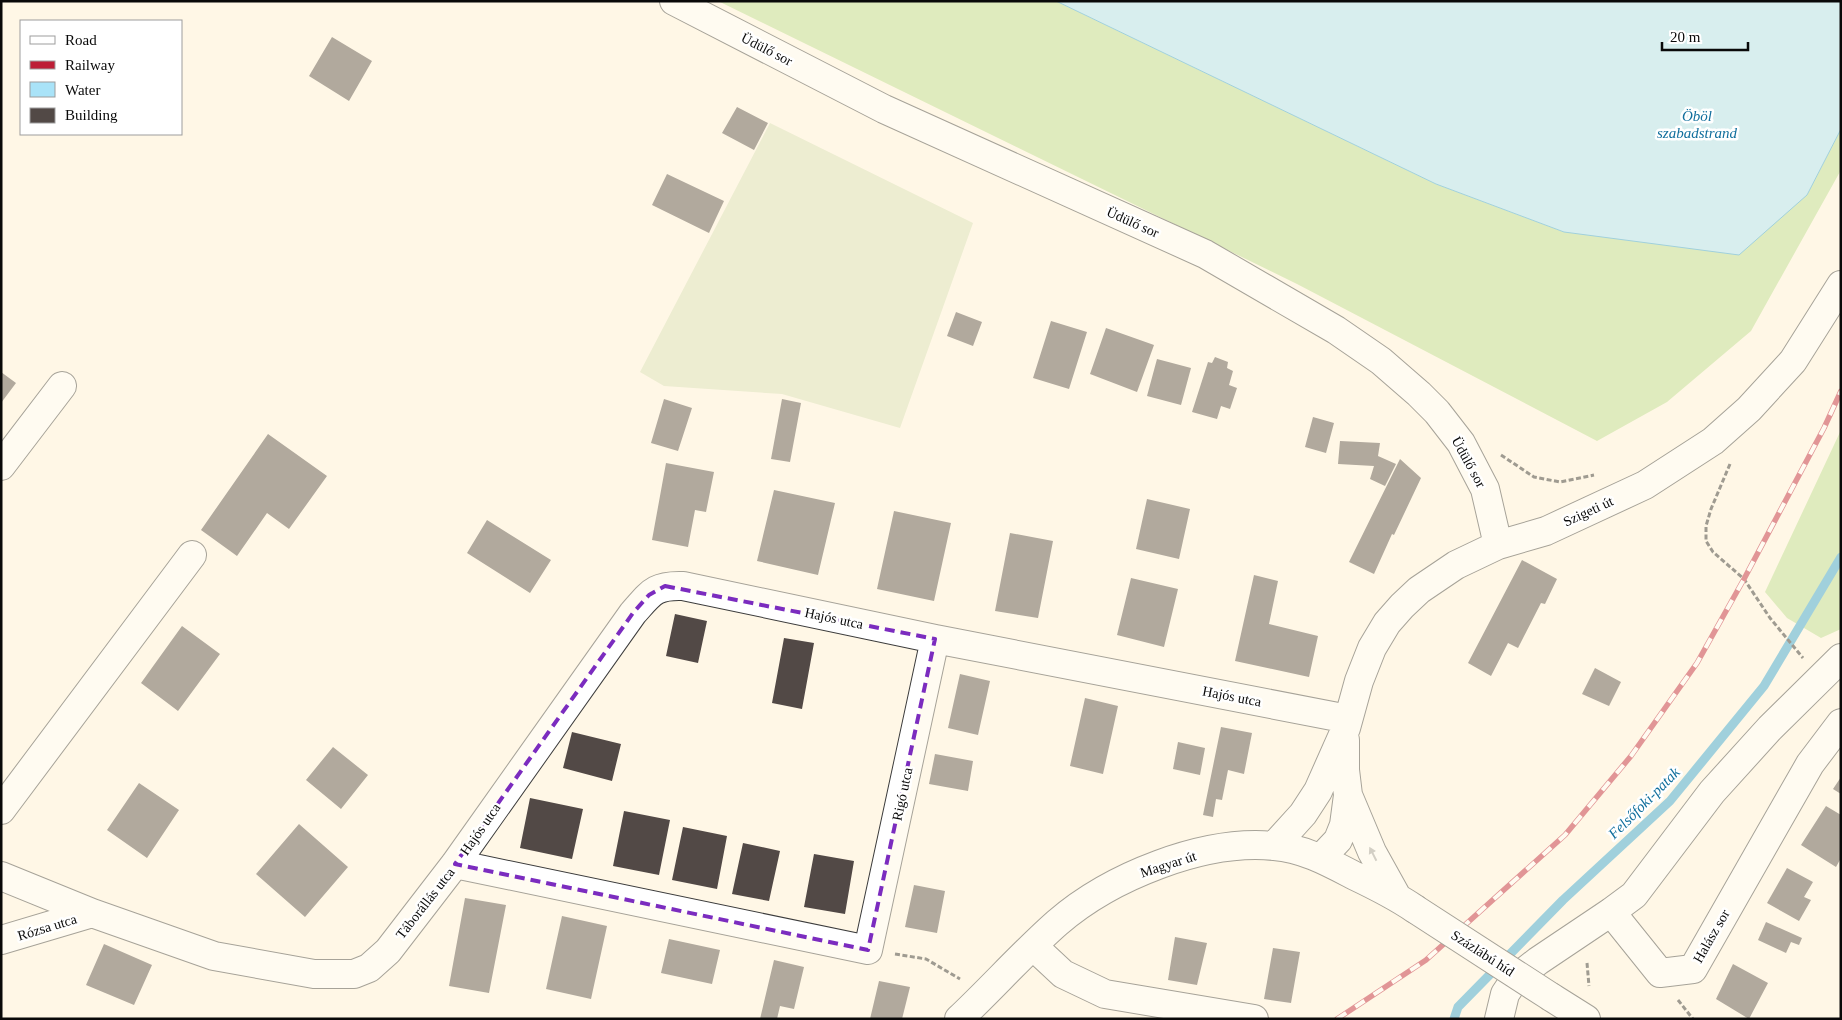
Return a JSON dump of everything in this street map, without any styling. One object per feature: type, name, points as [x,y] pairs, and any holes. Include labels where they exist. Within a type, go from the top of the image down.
[{"type":"street","name":"Üdülő sor","points":[[674,1],[884,109],[1205,254],[1336,330],[1381,360],[1437,412],[1455,435],[1485,489],[1498,545]]},
{"type":"street","name":"Szigeti út","points":[[1347,723],[1358,681],[1372,648],[1387,623],[1419,590],[1456,565],[1498,545],[1546,530],[1645,485],[1713,441],[1749,409],[1793,361],[1841,285]]},
{"type":"street","points":[[1,466],[62,386]]},
{"type":"street","points":[[1,810],[192,555]]},
{"type":"street","name":"Hajós utca","points":[[455,864],[633,613],[649,595],[665,586],[683,586],[1347,723]]},
{"type":"street","name":"Rigó utca","points":[[868,950],[935,639]]},
{"type":"street","points":[[1499,1019],[1505,994],[1515,979],[1634,895],[1712,792],[1770,728],[1839,659]]},
{"type":"street","points":[[1274,846],[1303,814],[1318,791],[1347,723]]},
{"type":"street","points":[[1318,791],[1313,818],[1314,840],[1321,858],[1338,840],[1344,825],[1348,795],[1345,770],[1347,723]]},
{"type":"street","name":"Halász sor","points":[[1611,912],[1660,973],[1693,969],[1810,764],[1841,723]]},
{"type":"street","points":[[1348,795],[1372,852],[1406,903]]},
{"type":"street","name":"Magyar út","points":[[959,1019],[1058,922],[1098,893],[1153,866],[1179,857],[1245,846],[1274,846],[1294,849],[1321,858],[1406,903]]},
{"type":"street","name":"Táborállás utca","points":[[1,876],[92,913],[214,956],[314,974],[354,974],[369,968],[388,951],[455,864],[868,950]]},
{"type":"street","name":"Százlábú híd","points":[[1406,903],[1586,1019]]},
{"type":"street","name":"Rózsa utca","points":[[1,940],[92,913]]},
{"type":"street","points":[[1033,946],[1063,974],[1105,994],[1254,1019]]},
{"type":"path","points":[[1496,451],[1510,463],[1534,477],[1560,482],[1601,474]]},
{"type":"path","points":[[1731,463],[1711,509],[1706,526],[1706,541],[1713,552],[1744,580],[1770,618],[1800,656]]},
{"type":"path","points":[[868,950],[926,959],[967,983]]},
{"type":"highlighted area","points":[[665,586],[935,639],[868,950],[455,864],[633,613],[649,595]]},
{"type":"green space","points":[[718,1],[1056,1],[1436,184],[1564,232],[1807,195],[1841,129],[1841,170],[1751,331],[1667,402],[1597,441],[1297,284]]},
{"type":"green space","points":[[770,123],[973,223],[900,428],[782,394],[664,386],[640,372]]},
{"type":"green space","points":[[1841,430],[1841,629],[1821,638],[1787,618],[1765,592]]},
{"type":"water","name":"Öböl szabadstrand","points":[[1056,1],[1841,1],[1841,129],[1807,195],[1739,255],[1564,232],[1436,184]]},
{"type":"building","points":[[332,37],[372,61],[349,101],[309,76]]},
{"type":"building","points":[[737,107],[768,123],[754,150],[722,133]]},
{"type":"building","points":[[667,174],[724,201],[709,233],[652,205]]},
{"type":"building","points":[[956,312],[982,322],[973,346],[947,336]]},
{"type":"building","points":[[1051,321],[1087,332],[1069,389],[1033,378]]},
{"type":"building","points":[[1106,328],[1154,345],[1137,392],[1090,374]]},
{"type":"building","points":[[1215,357],[1228,362],[1227,368],[1233,371],[1229,385],[1237,388],[1230,409],[1221,406],[1217,419],[1192,412],[1208,362],[1212,363]]},
{"type":"building","points":[[1157,359],[1191,368],[1181,405],[1147,396]]},
{"type":"building","points":[[1,372],[16,383],[1,403]]},
{"type":"building","points":[[664,399],[692,408],[678,451],[651,443]]},
{"type":"building","points":[[782,399],[801,403],[790,462],[771,459]]},
{"type":"building","points":[[1313,417],[1334,423],[1326,453],[1305,447]]},
{"type":"building","points":[[268,434],[327,476],[289,529],[267,513],[237,556],[201,530]]},
{"type":"building","points":[[1340,441],[1380,443],[1378,456],[1396,464],[1385,486],[1370,479],[1374,466],[1338,464]]},
{"type":"building","points":[[1400,459],[1421,478],[1374,574],[1349,562]]},
{"type":"building","points":[[666,463],[714,472],[706,512],[695,510],[688,547],[652,540]]},
{"type":"building","points":[[774,490],[835,503],[818,575],[757,561]]},
{"type":"building","points":[[1147,499],[1190,509],[1179,559],[1136,549]]},
{"type":"building","points":[[894,511],[951,523],[934,601],[877,589]]},
{"type":"building","points":[[487,520],[551,560],[530,593],[467,553]]},
{"type":"building","points":[[1010,533],[1053,541],[1038,618],[995,611]]},
{"type":"building","points":[[1522,560],[1557,579],[1545,604],[1541,603],[1518,648],[1508,643],[1491,676],[1468,663]]},
{"type":"building","points":[[1254,575],[1278,581],[1269,624],[1318,636],[1309,677],[1235,661]]},
{"type":"building","points":[[1131,578],[1178,589],[1164,647],[1117,635]]},
{"type":"building","points":[[675,614],[707,621],[698,663],[666,656]]},
{"type":"building","points":[[182,626],[220,654],[178,711],[141,683]]},
{"type":"building","points":[[784,638],[814,643],[802,709],[772,703]]},
{"type":"building","points":[[1595,668],[1621,682],[1609,706],[1582,694]]},
{"type":"building","points":[[960,674],[990,681],[978,735],[948,728]]},
{"type":"building","points":[[1085,698],[1118,706],[1103,774],[1070,766]]},
{"type":"building","points":[[1221,727],[1252,733],[1244,774],[1228,770],[1222,800],[1216,799],[1213,817],[1203,815]]},
{"type":"building","points":[[572,732],[621,744],[612,781],[563,768]]},
{"type":"building","points":[[1178,742],[1205,748],[1200,775],[1173,769]]},
{"type":"building","points":[[333,747],[368,775],[341,809],[306,780]]},
{"type":"building","points":[[935,754],[973,761],[968,791],[929,784]]},
{"type":"building","points":[[1841,777],[1841,794],[1833,789]]},
{"type":"building","points":[[139,783],[179,810],[147,858],[107,830]]},
{"type":"building","points":[[530,798],[583,809],[572,859],[520,848]]},
{"type":"building","points":[[1826,806],[1841,815],[1841,858],[1836,867],[1801,845]]},
{"type":"building","points":[[624,811],[670,820],[659,875],[613,866]]},
{"type":"building","points":[[299,824],[348,867],[305,917],[256,874]]},
{"type":"building","points":[[683,827],[727,836],[717,889],[672,880]]},
{"type":"building","points":[[743,843],[780,851],[769,901],[732,894]]},
{"type":"building","points":[[814,854],[854,861],[845,914],[804,907]]},
{"type":"building","points":[[1787,868],[1813,882],[1804,897],[1811,900],[1799,921],[1767,903]]},
{"type":"building","points":[[914,885],[945,891],[937,933],[905,927]]},
{"type":"building","points":[[465,898],[506,905],[489,993],[449,986]]},
{"type":"building","points":[[562,916],[607,926],[591,999],[546,989]]},
{"type":"building","points":[[1766,922],[1802,938],[1799,945],[1791,942],[1786,953],[1758,940]]},
{"type":"building","points":[[1175,937],[1207,943],[1197,985],[1168,980]]},
{"type":"building","points":[[669,939],[720,950],[712,984],[661,973]]},
{"type":"building","points":[[104,944],[152,965],[134,1005],[86,985]]},
{"type":"building","points":[[1273,948],[1300,952],[1291,1003],[1264,999]]},
{"type":"building","points":[[774,960],[804,967],[794,1009],[780,1006],[777,1019],[760,1019]]},
{"type":"building","points":[[1733,964],[1768,983],[1749,1019],[1716,999]]},
{"type":"building","points":[[879,981],[910,987],[902,1019],[870,1019]]},
{"type":"waterway","name":"Felsőfoki-patak","points":[[1454,1019],[1458,1007],[1563,900],[1670,801],[1764,686],[1841,557]]},
{"type":"railway","points":[[1337,1019],[1426,960],[1565,835],[1631,756],[1697,663],[1824,428],[1841,391]]}]
